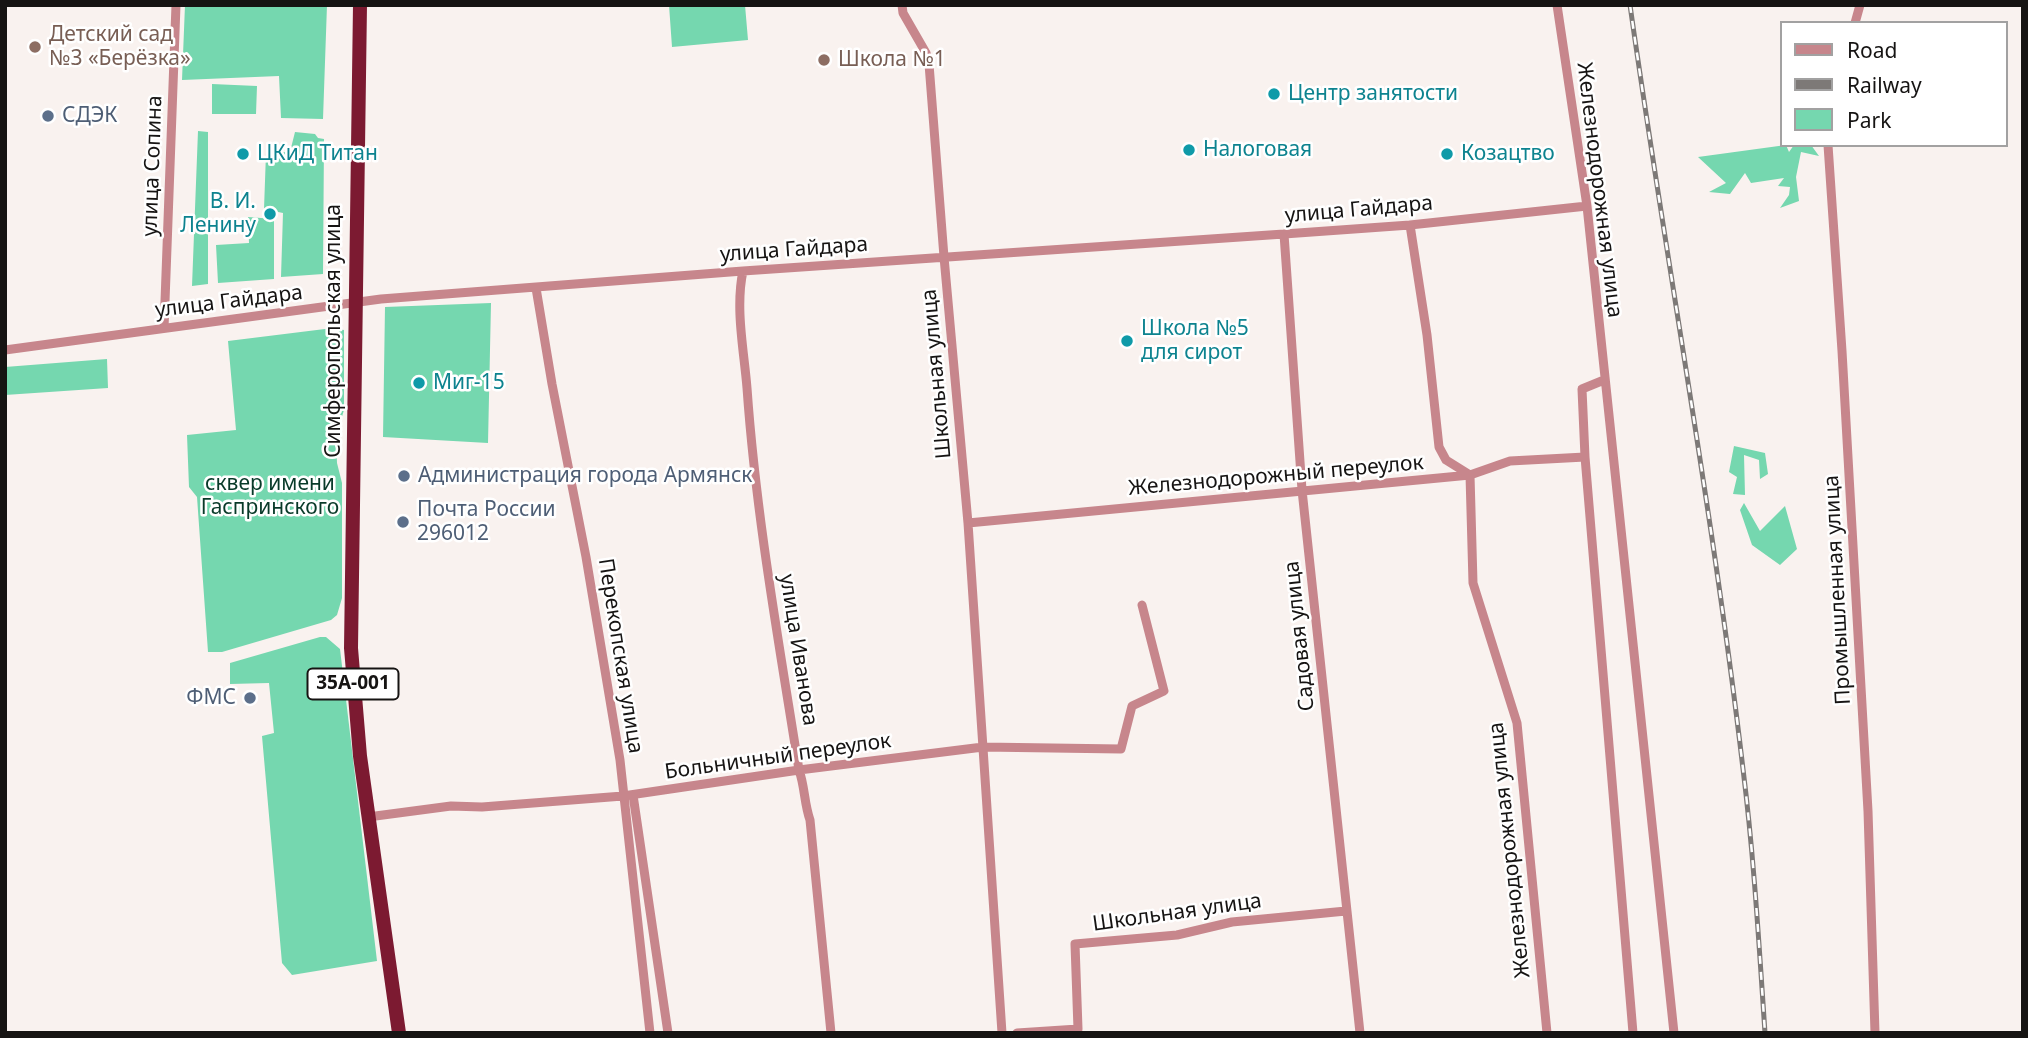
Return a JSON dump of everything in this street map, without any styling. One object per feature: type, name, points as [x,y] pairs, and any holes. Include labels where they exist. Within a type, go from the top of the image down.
[{"type":"highway","name":"Симферопольская улица","points":[[360,5],[356,136],[351,648],[358,743],[399,1033]]},
{"type":"street","name":"улица Сопина","points":[[164,328],[176,5]]},
{"type":"street","name":"Школьная улица","points":[[902,5],[903,13],[926,53],[929,64],[943,257],[968,523],[1002,1033]]},
{"type":"street","name":"Железнодорожная улица","points":[[1557,5],[1587,206],[1674,1033]]},
{"type":"street","name":"Промышленная улица","points":[[1828,147],[1868,811],[1875,1033]]},
{"type":"street","name":"улица Гайдара","points":[[5,350],[315,309],[356,301],[1410,225],[1587,206]]},
{"type":"street","points":[[1410,225],[1427,335],[1439,447],[1446,460],[1471,475]]},
{"type":"street","name":"Садовая улица","points":[[1284,234],[1302,490],[1360,1033]]},
{"type":"street","name":"улица Иванова","points":[[743,271],[740,281],[742,327],[752,458],[799,770],[805,785],[805,804],[810,820],[831,1033]]},
{"type":"street","name":"Перекопская улица","points":[[536,288],[620,760],[650,1033]]},
{"type":"street","points":[[1604,380],[1582,389],[1585,457],[1633,1033]]},
{"type":"street","name":"Железнодорожный переулок","points":[[968,523],[1302,490],[1351,488],[1471,475],[1510,461],[1585,457]]},
{"type":"street","name":"Железнодорожная улица","points":[[1471,475],[1473,583],[1517,723],[1547,1033]]},
{"type":"street","points":[[983,747],[1121,749],[1132,706],[1164,691],[1142,605]]},
{"type":"street","name":"Больничный переулок","points":[[368,817],[451,806],[482,807],[634,795],[799,770],[983,747]]},
{"type":"street","points":[[634,795],[668,1033]]},
{"type":"street","name":"Школьная улица","points":[[1017,1033],[1078,1029],[1075,944],[1177,935],[1232,922],[1346,911]]},
{"type":"green space","points":[[185,5],[327,5],[323,119],[281,118],[279,76],[182,80]]},
{"type":"green space","points":[[669,5],[745,5],[748,40],[672,47]]},
{"type":"green space","points":[[212,84],[257,86],[256,114],[212,114]]},
{"type":"green space","points":[[198,131],[208,132],[208,284],[192,286]]},
{"type":"green space","points":[[295,132],[315,134],[324,139],[323,274],[281,277],[283,213],[264,209],[266,153],[290,152]]},
{"type":"green space","points":[[1780,146],[1787,147],[1789,152],[1793,147],[1812,147],[1819,156],[1801,152],[1796,177],[1799,201],[1780,208],[1789,195],[1790,187],[1778,186],[1784,178],[1751,183],[1745,173],[1730,194],[1709,192],[1726,183],[1698,157]]},
{"type":"green space","points":[[248,217],[274,219],[274,279],[218,283],[216,245],[249,243]]},
{"type":"green space","points":[[491,303],[488,443],[383,437],[385,307]]},
{"type":"green space","name":"сквер имени Гаспринского","points":[[333,328],[344,330],[344,410],[336,436],[337,463],[342,483],[342,598],[337,615],[331,620],[222,652],[208,652],[197,497],[189,487],[187,435],[236,430],[228,341]]},
{"type":"green space","points":[[107,359],[108,388],[5,395],[5,367]]},
{"type":"green space","points":[[1734,446],[1765,453],[1768,474],[1760,479],[1759,460],[1744,455],[1745,495],[1733,494],[1737,477],[1729,472]]},
{"type":"green space","points":[[1744,503],[1760,531],[1785,506],[1797,549],[1780,565],[1752,545],[1740,510]]},
{"type":"green space","points":[[326,637],[340,649],[377,961],[292,975],[282,963],[262,736],[274,733],[269,683],[230,684],[230,663]]},
{"type":"railway","points":[[1630,5],[1731,673],[1750,835],[1765,1033]]},
{"type":"place","name":"Детский сад №3 «Берёзка»","points":[[35,47]]},
{"type":"place","name":"Школа №1","points":[[824,60]]},
{"type":"place","name":"Центр занятости","points":[[1274,94]]},
{"type":"place","name":"СДЭК","points":[[48,116]]},
{"type":"place","name":"Налоговая","points":[[1189,150]]},
{"type":"place","name":"ЦКиД Титан","points":[[243,154]]},
{"type":"place","name":"Козацтво","points":[[1447,154]]},
{"type":"place","name":"В. И. Ленину","points":[[270,214]]},
{"type":"place","name":"Школа №5 для сирот","points":[[1127,341]]},
{"type":"place","name":"Миг-15","points":[[419,383]]},
{"type":"place","name":"Администрация города Армянск","points":[[404,476]]},
{"type":"place","name":"Почта России 296012","points":[[403,522]]},
{"type":"place","name":"ФМС","points":[[250,698]]}]
